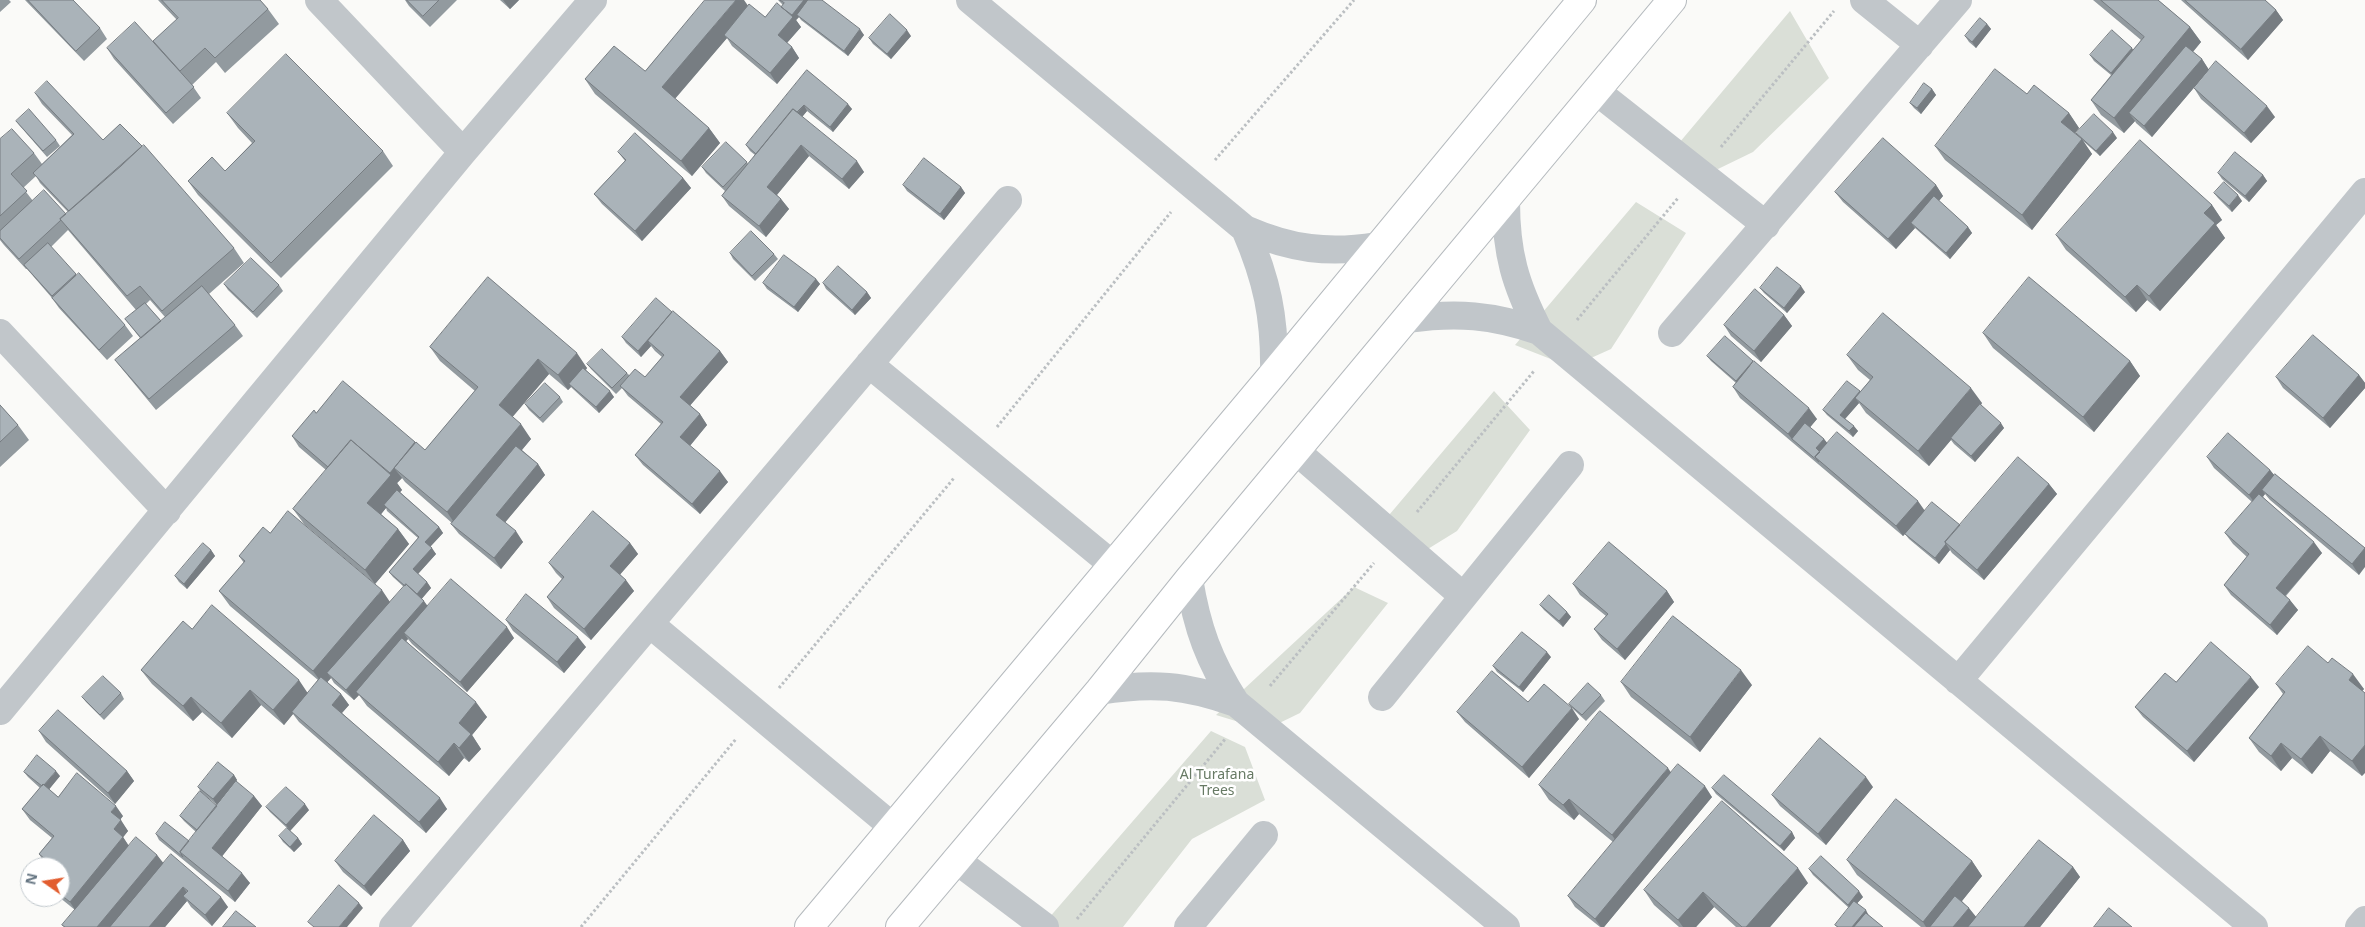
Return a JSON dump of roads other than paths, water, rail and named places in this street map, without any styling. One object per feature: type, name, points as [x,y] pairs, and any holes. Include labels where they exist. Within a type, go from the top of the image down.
[{"type":"main road","points":[[809,927],[1274,373],[1582,0]]},
{"type":"main road","points":[[900,927],[1099,691],[1189,580],[1672,0]]},
{"type":"street","points":[[319,0],[463,152]]},
{"type":"street","points":[[0,711],[463,152],[593,0]]},
{"type":"street","points":[[970,0],[1245,228],[1270,240],[1324,251],[1378,246]]},
{"type":"street","points":[[1864,0],[1920,45]]},
{"type":"street","points":[[1672,333],[1958,0]]},
{"type":"street","points":[[1596,91],[1766,225]]},
{"type":"street","points":[[1958,680],[2365,192]]},
{"type":"street","points":[[394,927],[1008,200]]},
{"type":"street","points":[[1506,201],[1506,235],[1512,268],[1523,300],[1548,338]]},
{"type":"street","points":[[1245,228],[1260,263],[1269,299],[1275,336],[1274,373]]},
{"type":"street","points":[[1408,319],[1441,314],[1474,314],[1507,320],[1548,338],[2254,927]]},
{"type":"street","points":[[0,333],[167,511]]},
{"type":"street","points":[[869,364],[1113,566]]},
{"type":"street","points":[[1296,451],[1463,596]]},
{"type":"street","points":[[1382,697],[1570,465]]},
{"type":"street","points":[[1189,580],[1194,612],[1204,645],[1218,674],[1242,708],[1506,927]]},
{"type":"street","points":[[650,624],[893,827]]},
{"type":"street","points":[[1099,691],[1133,686],[1168,686],[1203,691],[1242,708]]},
{"type":"street","points":[[1188,927],[1264,835]]},
{"type":"street","points":[[956,860],[1045,927]]},
{"type":"street","points":[[2359,927],[2365,920]]},
{"type":"park label","name":"Al Turafana Trees","points":[[1217,784]]}]
